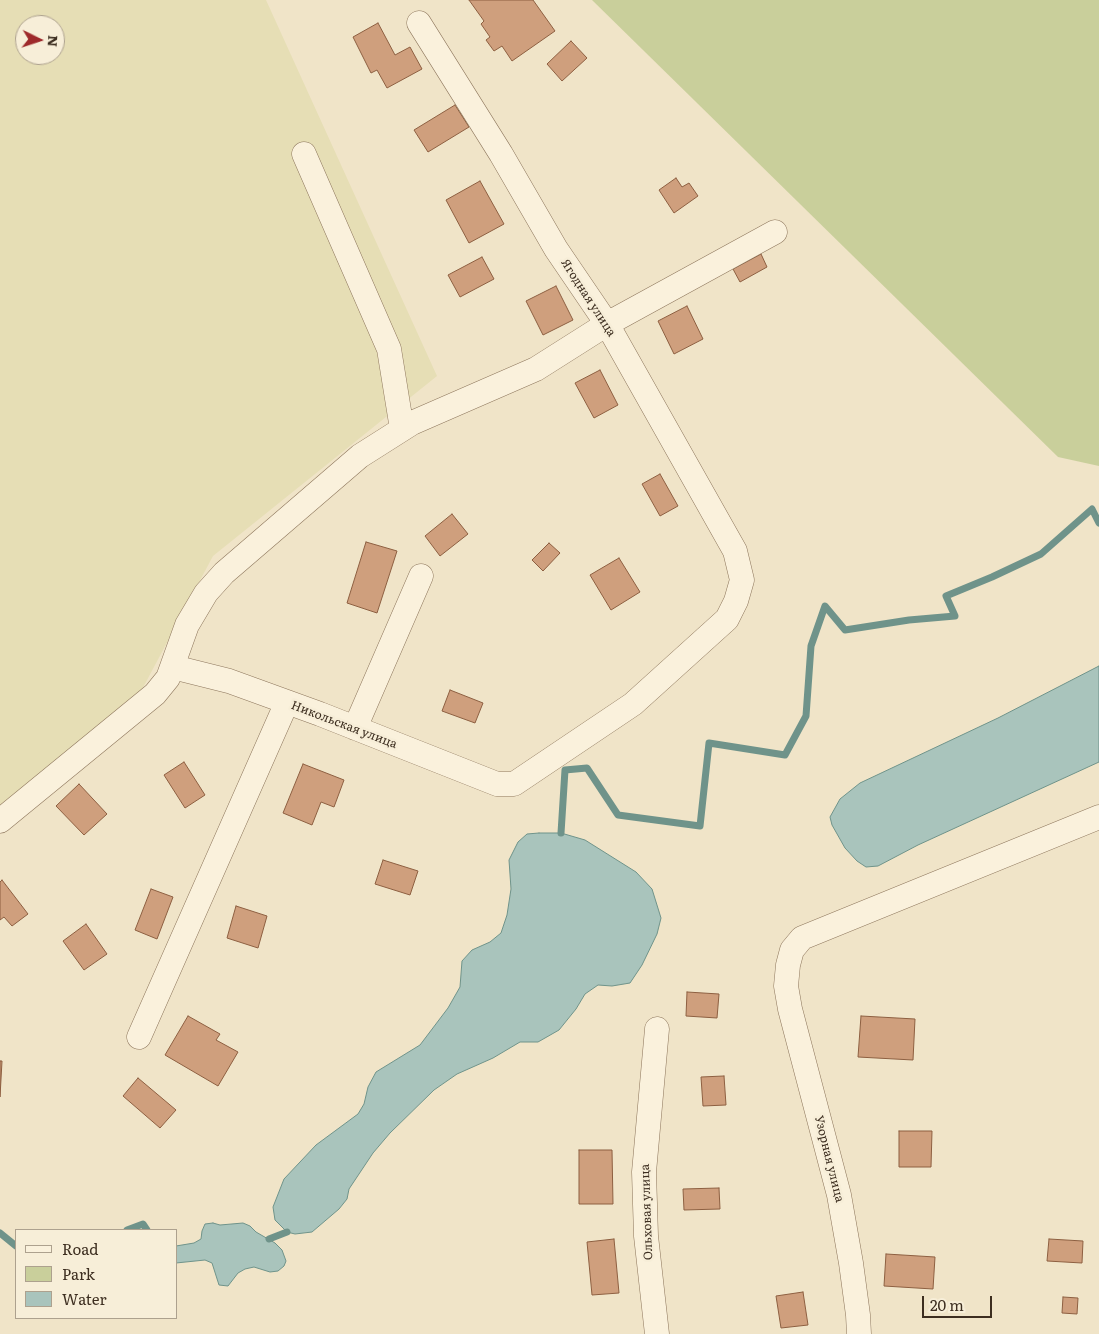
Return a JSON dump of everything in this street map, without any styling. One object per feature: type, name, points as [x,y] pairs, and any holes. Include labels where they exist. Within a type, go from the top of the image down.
[{"type":"street","name":"Ягодная улица","points":[[419,23],[501,154],[556,249],[607,324],[735,551],[742,580],[736,601],[727,619],[633,704],[514,784]]},
{"type":"street","points":[[304,154],[389,349],[402,429]]},
{"type":"street","points":[[0,821],[155,694],[168,678],[187,625],[206,593],[224,572],[360,456],[402,429],[536,369],[607,324],[776,232]]},
{"type":"street","points":[[355,728],[421,576]]},
{"type":"street","name":"Никольская улица","points":[[173,667],[229,681],[497,784],[514,784]]},
{"type":"street","points":[[139,1037],[287,702]]},
{"type":"street","name":"Узорная улица","points":[[859,1334],[852,1263],[839,1195],[790,1009],[786,986],[792,950],[802,938],[1099,817]]},
{"type":"street","name":"Ольховая улица","points":[[657,1029],[644,1172],[646,1236],[657,1334]]},
{"type":"shaded area","points":[[0,0],[266,0],[437,376],[213,556],[138,697],[0,805]]},
{"type":"green space","points":[[592,0],[1099,0],[1099,466],[1058,457]]},
{"type":"water","points":[[1099,666],[1099,762],[918,845],[878,866],[866,867],[857,861],[845,848],[832,825],[830,817],[840,799],[860,783],[998,718]]},
{"type":"water","points":[[561,833],[585,840],[636,872],[652,889],[661,918],[657,934],[642,965],[630,983],[612,986],[598,985],[585,994],[559,1030],[538,1042],[520,1042],[493,1058],[457,1074],[434,1090],[390,1133],[373,1153],[349,1189],[347,1199],[339,1209],[312,1232],[295,1234],[287,1232],[275,1220],[273,1207],[284,1179],[316,1145],[358,1114],[364,1104],[368,1087],[376,1072],[420,1045],[448,1008],[460,987],[462,961],[472,950],[490,942],[501,933],[507,915],[511,889],[509,860],[518,842],[527,834]]},
{"type":"water","points":[[243,1223],[250,1226],[282,1250],[286,1261],[284,1266],[278,1271],[270,1272],[254,1267],[245,1269],[238,1273],[228,1286],[219,1285],[212,1263],[205,1260],[178,1263],[178,1246],[194,1243],[201,1239],[205,1224]]},
{"type":"building","points":[[469,0],[533,0],[555,31],[512,61],[502,46],[494,51],[486,40],[490,37],[481,24],[484,21]]},
{"type":"building","points":[[378,23],[395,55],[410,47],[422,69],[387,88],[377,70],[371,73],[353,37]]},
{"type":"building","points":[[571,41],[587,58],[562,81],[547,64]]},
{"type":"building","points":[[455,105],[469,127],[428,152],[414,130]]},
{"type":"building","points":[[676,178],[682,187],[689,183],[698,196],[674,213],[659,190]]},
{"type":"building","points":[[480,181],[504,224],[469,243],[446,200]]},
{"type":"building","points":[[761,254],[767,267],[740,282],[733,269]]},
{"type":"building","points":[[482,257],[494,279],[460,297],[448,275]]},
{"type":"building","points":[[556,286],[573,320],[543,335],[526,301]]},
{"type":"building","points":[[687,306],[703,339],[674,354],[658,321]]},
{"type":"building","points":[[600,370],[618,405],[594,418],[575,383]]},
{"type":"building","points":[[660,474],[678,506],[660,516],[642,484]]},
{"type":"building","points":[[452,514],[468,534],[440,556],[425,536]]},
{"type":"building","points":[[366,542],[397,551],[377,613],[347,603]]},
{"type":"building","points":[[549,543],[560,553],[543,571],[532,560]]},
{"type":"building","points":[[619,558],[640,592],[611,610],[590,575]]},
{"type":"building","points":[[450,690],[483,703],[475,723],[442,711]]},
{"type":"building","points":[[184,762],[205,795],[185,808],[164,775]]},
{"type":"building","points":[[303,764],[344,780],[334,807],[321,802],[312,825],[283,813]]},
{"type":"building","points":[[79,784],[107,814],[84,835],[56,806]]},
{"type":"building","points":[[383,860],[418,871],[410,895],[375,884]]},
{"type":"building","points":[[2,880],[28,914],[12,926],[4,917],[0,920],[0,882]]},
{"type":"building","points":[[151,889],[173,897],[157,939],[135,930]]},
{"type":"building","points":[[236,906],[267,916],[258,948],[227,938]]},
{"type":"building","points":[[86,924],[107,954],[84,970],[63,941]]},
{"type":"building","points":[[687,992],[719,994],[717,1018],[686,1016]]},
{"type":"building","points":[[188,1016],[220,1034],[216,1040],[238,1052],[218,1086],[165,1055]]},
{"type":"building","points":[[861,1016],[915,1019],[913,1060],[858,1057]]},
{"type":"building","points":[[0,1061],[2,1061],[0,1097]]},
{"type":"building","points":[[724,1076],[726,1105],[703,1106],[701,1077]]},
{"type":"building","points":[[138,1078],[176,1110],[160,1128],[123,1096]]},
{"type":"building","points":[[899,1131],[932,1131],[931,1167],[899,1167]]},
{"type":"building","points":[[579,1150],[612,1150],[613,1204],[579,1204]]},
{"type":"building","points":[[719,1188],[720,1209],[684,1210],[683,1189]]},
{"type":"building","points":[[614,1239],[619,1293],[592,1295],[587,1242]]},
{"type":"building","points":[[1049,1239],[1083,1241],[1082,1263],[1047,1261]]},
{"type":"building","points":[[886,1254],[935,1257],[933,1289],[884,1286]]},
{"type":"building","points":[[803,1292],[808,1325],[781,1328],[776,1296]]},
{"type":"building","points":[[1063,1297],[1078,1298],[1077,1314],[1062,1313]]},
{"type":"waterway","points":[[561,833],[565,770],[587,768],[618,815],[700,826],[709,743],[785,755],[806,716],[811,646],[825,606],[845,630],[909,620],[955,616],[946,596],[1041,554],[1092,509],[1099,523]]},
{"type":"waterway","points":[[130,1229],[143,1224],[146,1229]]},
{"type":"waterway","points":[[269,1239],[287,1232]]},
{"type":"waterway","points":[[0,1233],[15,1245]]}]
